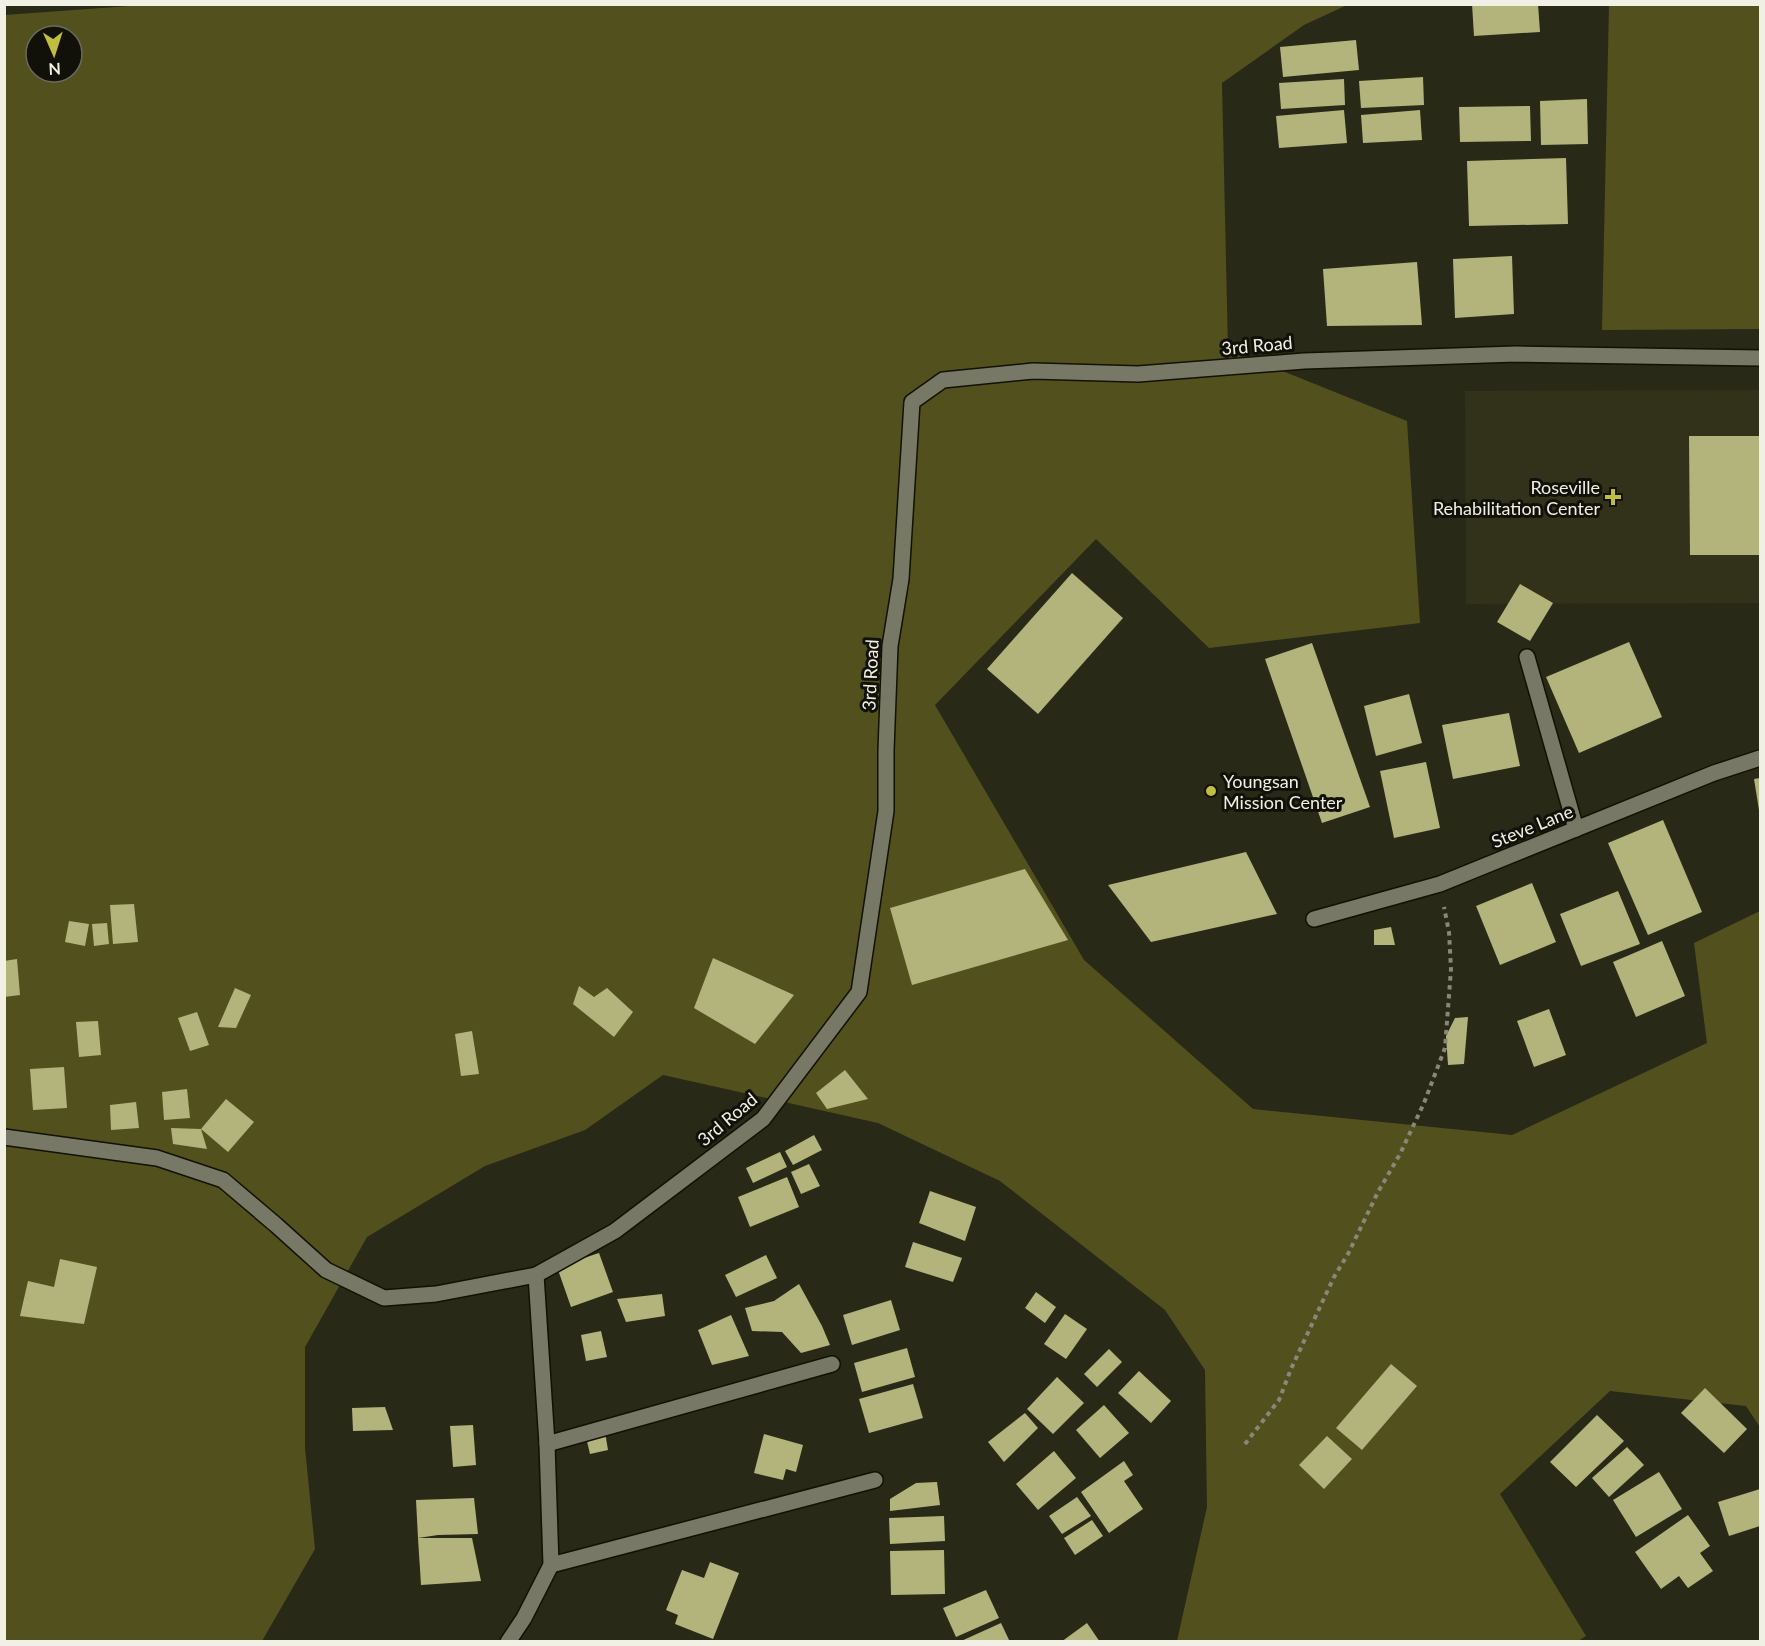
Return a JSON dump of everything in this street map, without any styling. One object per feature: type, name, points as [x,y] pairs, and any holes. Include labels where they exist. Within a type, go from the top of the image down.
[{"type":"street","name":"3rd Road","points":[[536,1275],[615,1231],[763,1119],[859,992],[886,811],[890,646],[901,579],[912,402],[943,380],[1033,371],[1138,374],[1304,361],[1516,354],[1761,358]]},
{"type":"street","points":[[1527,657],[1576,829]]},
{"type":"street","name":"Steve Lane","points":[[1314,919],[1440,884],[1714,773],[1761,758]]},
{"type":"street","points":[[4,1137],[157,1158],[223,1180],[326,1270],[384,1298],[436,1294],[536,1275],[547,1444],[551,1565],[524,1618],[508,1641]]},
{"type":"street","points":[[547,1444],[832,1364]]},
{"type":"street","points":[[551,1565],[875,1480]]},
{"type":"path","points":[[1245,1444],[1279,1400],[1334,1277],[1400,1154],[1445,1048],[1451,969],[1449,932],[1440,884]]},
{"type":"shaded area","points":[[157,4],[1347,5],[1304,25],[1222,83],[1228,349],[1407,421],[1420,623],[1209,648],[1096,539],[935,705],[1084,960],[1253,1109],[1512,1135],[1707,1043],[1694,943],[1760,911],[1760,1427],[1746,1406],[1610,1391],[1500,1494],[1586,1636],[1578,1641],[1177,1641],[1207,1507],[1205,1370],[1165,1310],[1000,1181],[878,1123],[663,1075],[585,1130],[485,1166],[367,1237],[305,1347],[305,1448],[315,1549],[262,1641],[5,1642],[5,15]]},
{"type":"shaded area","points":[[1609,5],[1760,5],[1760,329],[1602,330]]},
{"type":"shaded area","name":"Roseville Rehabilitation Center","points":[[1760,390],[1760,603],[1466,604],[1465,391]]},
{"type":"building","points":[[1472,4],[1538,4],[1540,32],[1474,36]]},
{"type":"building","points":[[1356,40],[1359,70],[1283,77],[1280,47]]},
{"type":"building","points":[[1423,77],[1424,105],[1361,108],[1359,81]]},
{"type":"building","points":[[1344,79],[1345,105],[1281,109],[1279,83]]},
{"type":"building","points":[[1587,99],[1588,144],[1541,145],[1540,101]]},
{"type":"building","points":[[1530,106],[1531,141],[1460,142],[1459,107]]},
{"type":"building","points":[[1344,110],[1347,143],[1279,148],[1276,116]]},
{"type":"building","points":[[1420,110],[1422,140],[1363,143],[1361,115]]},
{"type":"building","points":[[1566,158],[1568,224],[1469,226],[1467,161]]},
{"type":"building","points":[[1512,256],[1514,314],[1455,318],[1453,259]]},
{"type":"building","points":[[1417,262],[1422,325],[1327,326],[1323,269]]},
{"type":"building","points":[[1689,436],[1760,436],[1760,555],[1690,555]]},
{"type":"building","points":[[1072,573],[1123,618],[1038,714],[987,669]]},
{"type":"building","points":[[1520,584],[1553,603],[1530,641],[1497,622]]},
{"type":"building","points":[[1629,642],[1662,717],[1579,753],[1546,677]]},
{"type":"building","points":[[1312,643],[1370,807],[1322,823],[1265,659]]},
{"type":"building","points":[[1409,694],[1422,743],[1376,756],[1364,706]]},
{"type":"building","points":[[1509,713],[1520,766],[1453,779],[1442,725]]},
{"type":"building","points":[[1426,762],[1440,828],[1394,838],[1380,771]]},
{"type":"building","points":[[1760,778],[1760,810],[1759,810],[1754,779]]},
{"type":"building","points":[[1663,820],[1702,912],[1648,935],[1608,843]]},
{"type":"building","points":[[1246,852],[1277,914],[1151,942],[1108,885]]},
{"type":"building","points":[[1025,869],[1068,940],[912,985],[890,908]]},
{"type":"building","points":[[1532,883],[1556,942],[1500,965],[1476,906]]},
{"type":"building","points":[[1618,891],[1640,944],[1581,966],[1560,914]]},
{"type":"building","points":[[134,904],[138,942],[113,944],[110,905]]},
{"type":"building","points":[[69,921],[89,924],[85,946],[65,942]]},
{"type":"building","points":[[107,923],[109,944],[94,946],[92,924]]},
{"type":"building","points":[[1391,927],[1395,945],[1374,945],[1374,930]]},
{"type":"building","points":[[1662,941],[1685,996],[1636,1017],[1613,962]]},
{"type":"building","points":[[713,958],[794,995],[755,1044],[694,1008]]},
{"type":"building","points":[[17,959],[20,995],[4,997],[4,961]]},
{"type":"building","points":[[579,986],[594,997],[607,988],[633,1012],[614,1037],[573,1004]]},
{"type":"building","points":[[235,988],[251,995],[236,1028],[218,1027]]},
{"type":"building","points":[[1549,1009],[1566,1055],[1534,1067],[1517,1021]]},
{"type":"building","points":[[197,1012],[209,1045],[190,1051],[178,1018]]},
{"type":"building","points":[[1468,1017],[1464,1064],[1448,1065],[1446,1036],[1455,1018]]},
{"type":"building","points":[[98,1021],[101,1055],[79,1057],[76,1022]]},
{"type":"building","points":[[472,1031],[479,1074],[461,1076],[455,1034]]},
{"type":"building","points":[[64,1067],[67,1108],[33,1110],[30,1069]]},
{"type":"building","points":[[845,1070],[868,1099],[827,1109],[816,1093]]},
{"type":"building","points":[[187,1089],[190,1118],[164,1120],[162,1092]]},
{"type":"building","points":[[226,1099],[254,1122],[228,1152],[201,1129]]},
{"type":"building","points":[[136,1102],[139,1128],[111,1130],[110,1105]]},
{"type":"building","points":[[171,1128],[201,1129],[207,1149],[173,1144]]},
{"type":"building","points":[[814,1135],[822,1150],[793,1165],[785,1151]]},
{"type":"building","points":[[780,1152],[787,1167],[753,1183],[746,1168]]},
{"type":"building","points":[[809,1164],[820,1186],[801,1194],[791,1172]]},
{"type":"building","points":[[787,1177],[799,1207],[750,1227],[738,1197]]},
{"type":"building","points":[[930,1191],[976,1207],[965,1241],[919,1223]]},
{"type":"building","points":[[913,1242],[962,1258],[953,1282],[905,1267]]},
{"type":"building","points":[[599,1253],[613,1292],[571,1307],[557,1267]]},
{"type":"building","points":[[766,1255],[777,1278],[736,1297],[725,1275]]},
{"type":"building","points":[[60,1259],[97,1267],[84,1324],[20,1316],[28,1281],[54,1287]]},
{"type":"building","points":[[799,1284],[830,1345],[801,1353],[782,1332],[752,1331],[745,1308],[774,1301]]},
{"type":"building","points":[[1036,1292],[1056,1307],[1045,1323],[1025,1308]]},
{"type":"building","points":[[662,1294],[665,1316],[626,1322],[617,1299]]},
{"type":"building","points":[[891,1300],[900,1330],[852,1345],[843,1315]]},
{"type":"building","points":[[1065,1314],[1087,1329],[1066,1359],[1044,1344]]},
{"type":"building","points":[[731,1315],[749,1356],[712,1365],[698,1330]]},
{"type":"building","points":[[601,1331],[607,1357],[586,1361],[581,1335]]},
{"type":"building","points":[[907,1348],[915,1377],[862,1392],[854,1363]]},
{"type":"building","points":[[1109,1349],[1122,1362],[1097,1387],[1084,1374]]},
{"type":"building","points":[[1391,1364],[1417,1386],[1362,1450],[1336,1428]]},
{"type":"building","points":[[1139,1371],[1171,1401],[1151,1423],[1118,1393]]},
{"type":"building","points":[[1057,1377],[1084,1403],[1053,1434],[1027,1409]]},
{"type":"building","points":[[913,1384],[923,1418],[869,1433],[859,1399]]},
{"type":"building","points":[[1705,1388],[1747,1429],[1724,1453],[1681,1413]]},
{"type":"building","points":[[1104,1405],[1129,1433],[1100,1458],[1076,1430]]},
{"type":"building","points":[[385,1407],[393,1430],[353,1431],[352,1408]]},
{"type":"building","points":[[1025,1413],[1038,1428],[1004,1462],[988,1442]]},
{"type":"building","points":[[1597,1415],[1624,1441],[1576,1487],[1550,1462]]},
{"type":"building","points":[[473,1425],[476,1465],[453,1467],[450,1426]]},
{"type":"building","points":[[605,1432],[608,1450],[590,1454],[586,1437]]},
{"type":"building","points":[[764,1434],[803,1445],[796,1472],[786,1469],[783,1480],[754,1473]]},
{"type":"building","points":[[1327,1436],[1352,1459],[1324,1489],[1299,1465]]},
{"type":"building","points":[[1627,1447],[1644,1465],[1609,1497],[1592,1478]]},
{"type":"building","points":[[1054,1451],[1076,1478],[1038,1510],[1016,1484]]},
{"type":"building","points":[[1124,1461],[1133,1475],[1124,1481],[1143,1509],[1109,1533],[1081,1492]]},
{"type":"building","points":[[1659,1472],[1682,1509],[1636,1537],[1613,1500]]},
{"type":"building","points":[[937,1482],[940,1505],[890,1511],[890,1499],[916,1483]]},
{"type":"building","points":[[1760,1489],[1760,1526],[1729,1536],[1718,1502]]},
{"type":"building","points":[[1077,1497],[1091,1516],[1062,1534],[1049,1516]]},
{"type":"building","points":[[474,1498],[478,1534],[418,1538],[416,1500]]},
{"type":"building","points":[[1688,1515],[1710,1546],[1700,1553],[1713,1571],[1688,1588],[1679,1576],[1661,1589],[1635,1552]]},
{"type":"building","points":[[944,1516],[945,1541],[890,1544],[889,1518]]},
{"type":"building","points":[[1092,1520],[1103,1536],[1075,1555],[1064,1538]]},
{"type":"building","points":[[418,1538],[472,1538],[481,1581],[421,1585]]},
{"type":"building","points":[[944,1550],[945,1594],[891,1595],[890,1551]]},
{"type":"building","points":[[710,1562],[739,1573],[713,1639],[675,1624],[678,1615],[666,1610],[682,1570],[704,1578]]},
{"type":"building","points":[[986,1590],[999,1618],[956,1637],[943,1608]]},
{"type":"building","points":[[1001,1623],[1010,1642],[959,1642]]},
{"type":"building","points":[[1087,1623],[1100,1642],[1061,1642]]},
{"type":"place","name":"Roseville Rehabilitation Center","points":[[1613,497]]},
{"type":"place","name":"Youngsan Mission Center","points":[[1211,791]]}]
